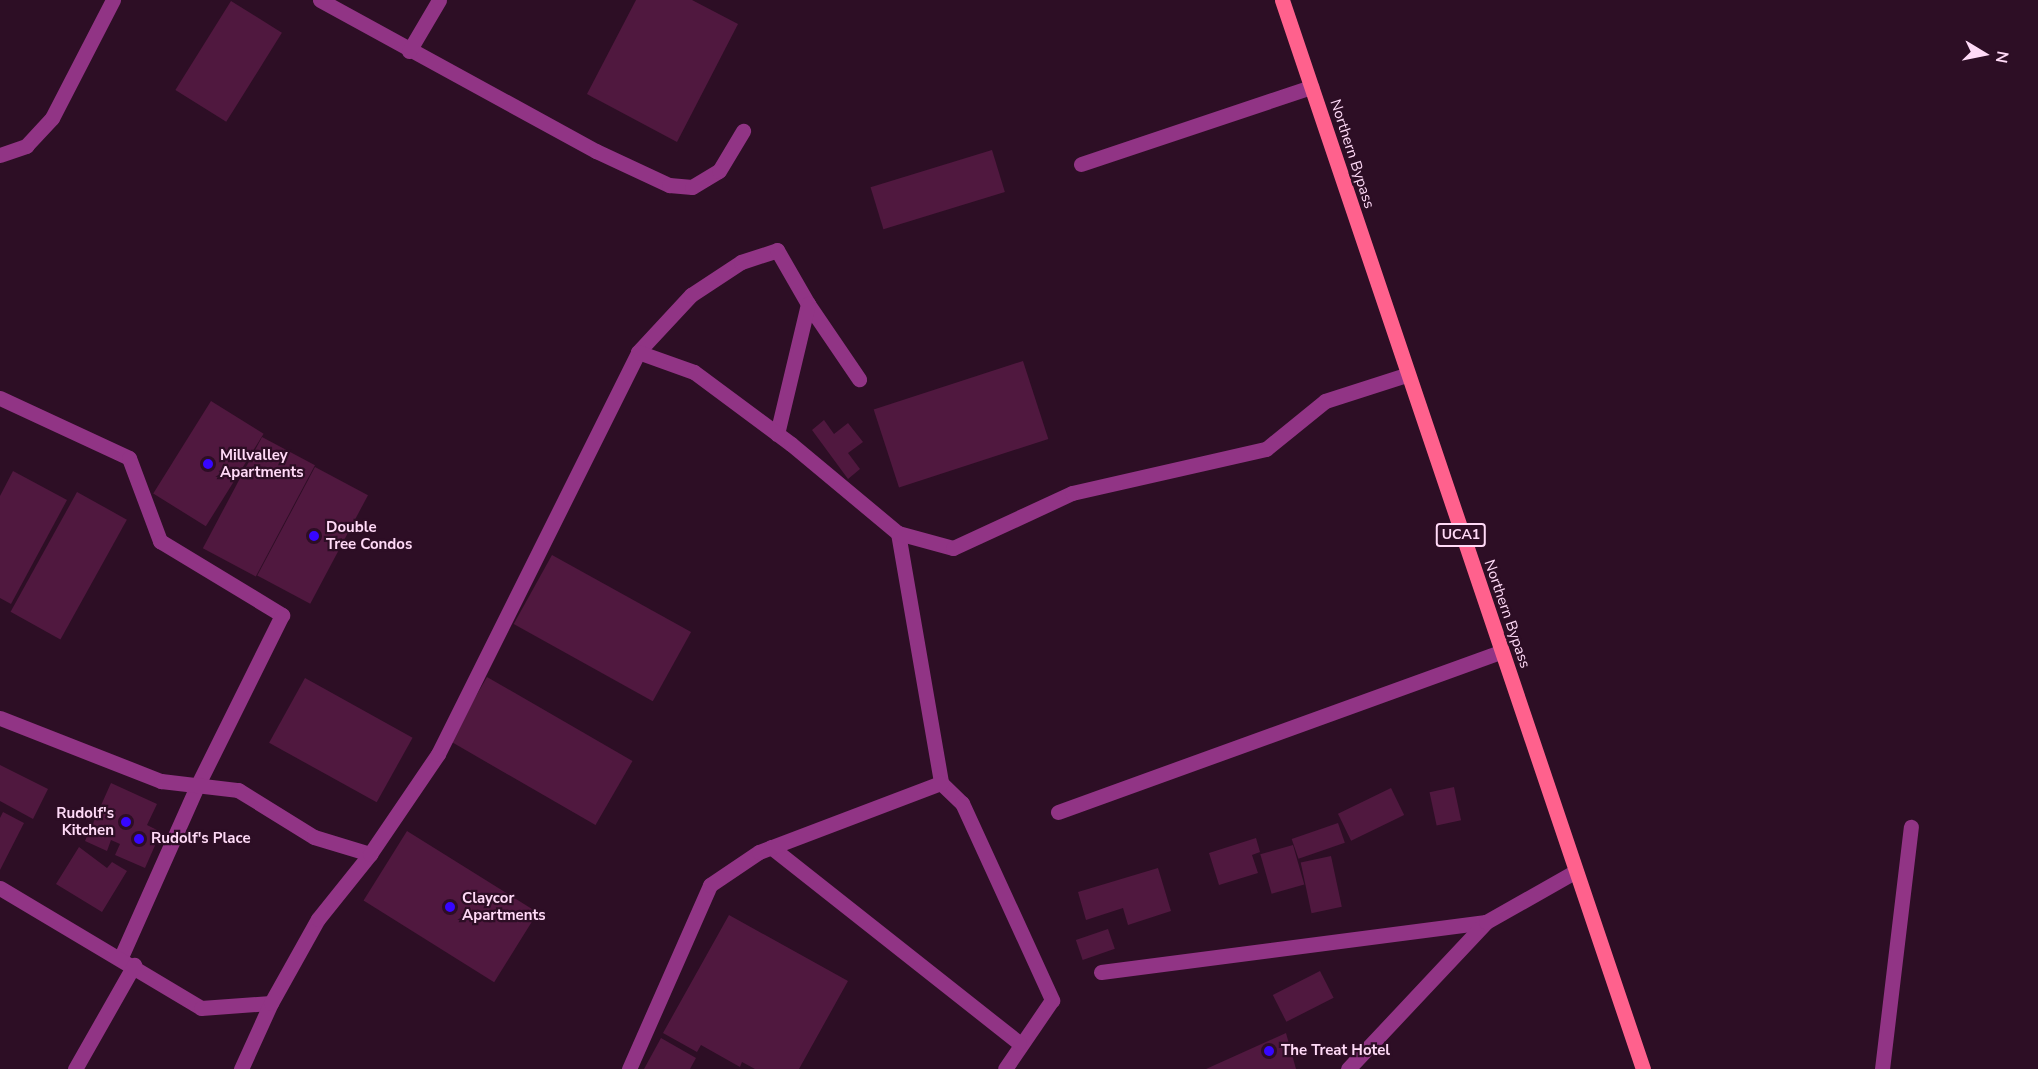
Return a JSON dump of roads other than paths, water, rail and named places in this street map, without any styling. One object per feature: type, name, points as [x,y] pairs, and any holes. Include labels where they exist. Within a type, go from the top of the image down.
[{"type":"main road","name":"Northern Bypass","points":[[1282,0],[1406,375],[1643,1069]]},
{"type":"street","points":[[0,155],[26,146],[52,118],[114,0]]},
{"type":"street","points":[[320,0],[409,51],[596,151],[669,185],[692,187],[718,171],[743,131]]},
{"type":"street","points":[[409,51],[439,0]]},
{"type":"street","points":[[1080,164],[1311,87]]},
{"type":"street","points":[[241,1069],[271,1003],[318,919],[370,854],[438,754],[638,352],[691,295],[741,262],[777,250],[808,304],[859,379]]},
{"type":"street","points":[[777,434],[808,304]]},
{"type":"street","points":[[638,352],[694,372],[777,434],[898,533],[953,548],[1072,493],[1266,449],[1325,401],[1406,375]]},
{"type":"street","points":[[0,398],[129,458],[160,541],[282,615],[198,784],[127,961],[75,1069]]},
{"type":"street","points":[[898,533],[941,783],[962,803],[1052,1000],[1019,1043],[1005,1069]]},
{"type":"street","points":[[1058,812],[1501,652]]},
{"type":"street","points":[[0,718],[161,782],[198,784],[238,790],[314,837],[370,854]]},
{"type":"street","points":[[629,1069],[710,885],[771,847],[941,783]]},
{"type":"street","points":[[1882,1069],[1911,827]]},
{"type":"street","points":[[771,847],[1019,1043]]},
{"type":"street","points":[[1348,1069],[1486,922],[1576,871]]},
{"type":"street","points":[[0,888],[127,961],[201,1008],[271,1003]]},
{"type":"street","points":[[1101,972],[1486,922]]},
{"type":"place","name":"Millvalley Apartments","points":[[208,464]]},
{"type":"place","name":"Double Tree Condos","points":[[314,536]]},
{"type":"place","name":"Rudolf's Kitchen","points":[[126,822]]},
{"type":"place","name":"Rudolf's Place","points":[[139,839]]},
{"type":"place","name":"Claycor Apartments","points":[[450,907]]},
{"type":"place","name":"The Treat Hotel","points":[[1269,1051]]}]
